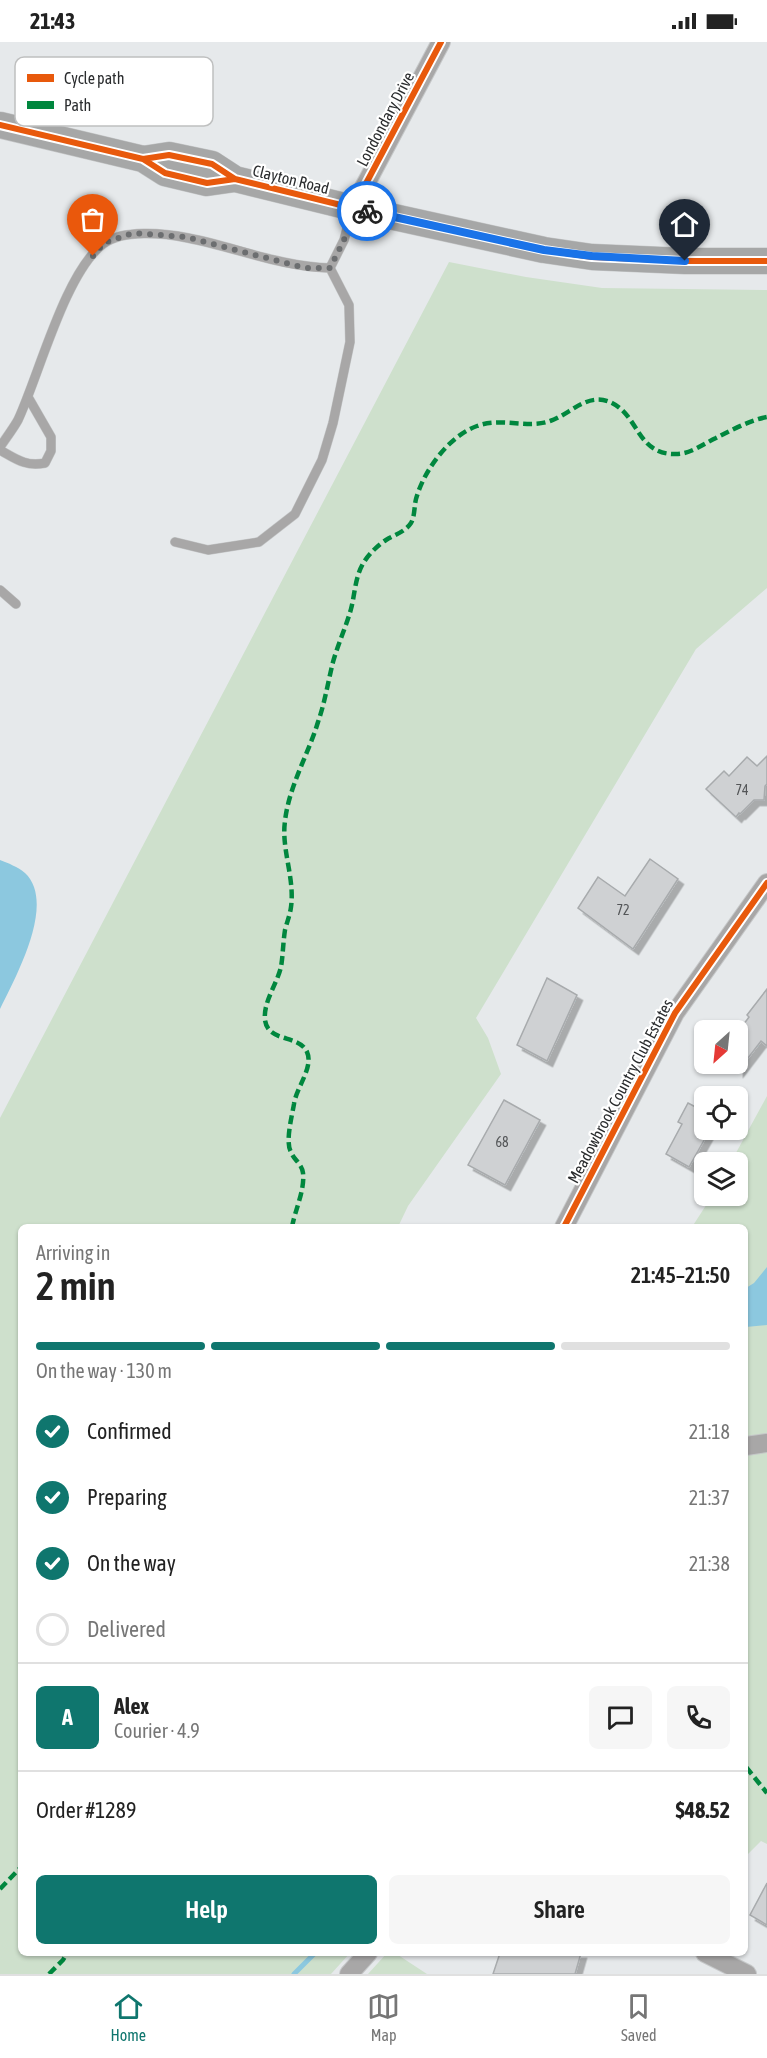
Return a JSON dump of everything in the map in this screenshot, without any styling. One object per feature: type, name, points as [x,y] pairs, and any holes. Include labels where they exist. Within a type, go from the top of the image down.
[{"type":"main road","name":"Clayton Road","points":[[0,125],[142,159],[169,155],[212,164],[235,179],[497,241],[582,255],[685,261],[767,261]]},
{"type":"street","name":"Londondary Drive","points":[[353,208],[441,42]]},
{"type":"street","name":"Meadowbrook Country Club Estates","points":[[566,1224],[675,1013],[767,883]]},
{"type":"street","points":[[748,1446],[767,1443]]},
{"type":"street","points":[[349,1974],[365,1956]]},
{"type":"street","points":[[711,1956],[747,1974]]},
{"type":"lane","points":[[330,268],[344,240],[353,208]]},
{"type":"lane","points":[[28,397],[51,437],[51,451],[45,463],[32,466],[19,461],[0,448],[28,397],[60,312],[82,268],[104,243],[133,233],[186,237],[305,268],[330,268]]},
{"type":"lane","points":[[176,542],[208,550],[259,542],[294,514],[322,460],[333,423],[350,342],[349,305],[330,268]]},
{"type":"lane","points":[[0,590],[16,604]]},
{"type":"green space","points":[[449,262],[526,277],[602,288],[767,290],[767,588],[696,649],[476,1018],[488,1038],[501,1074],[408,1206],[399,1224],[18,1224],[18,1956],[347,1956],[331,1974],[0,1974],[0,1118]]},
{"type":"green space","points":[[767,1096],[767,1433],[748,1438],[748,1224],[694,1224],[706,1206],[748,1206],[748,1152],[736,1152],[743,1140],[748,1140],[748,1131]]},
{"type":"green space","points":[[767,1451],[767,1844],[761,1841],[748,1854],[748,1455]]},
{"type":"green space","points":[[384,1956],[400,1956],[427,1974],[368,1974]]},
{"type":"water","points":[[0,860],[25,873],[34,886],[37,903],[30,941],[0,1009]]},
{"type":"water","points":[[767,1267],[767,1325],[748,1327],[748,1287]]},
{"type":"building","points":[[767,756],[767,784],[764,800],[754,800],[736,817],[706,789],[724,771],[729,776],[747,757],[757,766]]},
{"type":"building","points":[[650,859],[678,879],[633,949],[578,908],[598,877],[625,896]]},
{"type":"building","points":[[547,978],[577,995],[547,1061],[517,1045]]},
{"type":"building","points":[[767,989],[767,1046],[761,1041],[748,1058],[747,1020],[749,1017],[747,1015]]},
{"type":"building","points":[[504,1100],[540,1120],[505,1185],[468,1165]]},
{"type":"building","points":[[688,1103],[694,1106],[694,1140],[704,1140],[697,1152],[694,1152],[694,1158],[689,1167],[666,1154],[682,1124],[678,1122]]},
{"type":"building","points":[[767,1883],[767,1925],[750,1915]]},
{"type":"building","points":[[499,1956],[580,1956],[575,1974],[493,1974]]},
{"type":"waterway","points":[[294,1974],[312,1956]]},
{"type":"marked path","points":[[293,1224],[301,1193],[303,1173],[289,1148],[289,1136],[295,1098],[309,1058],[303,1046],[272,1032],[265,1020],[268,1000],[281,967],[285,930],[291,907],[285,821],[295,783],[325,700],[333,662],[364,562],[380,544],[409,526],[420,488],[431,466],[457,438],[477,426],[496,423],[542,423],[558,418],[587,402],[603,400],[621,409],[653,448],[663,453],[681,454],[692,451],[754,420],[767,417]]},
{"type":"marked path","points":[[748,1769],[767,1793]]},
{"type":"marked path","points":[[0,1889],[18,1870]]},
{"type":"marked path","points":[[49,1974],[65,1956]]},
{"type":"cycle path","points":[[353,208],[441,42]]},
{"type":"cycle path","points":[[0,125],[143,159],[165,173],[207,183],[235,179]]},
{"type":"cycle path","points":[[143,159],[169,155],[212,164],[235,179],[353,208],[544,250],[592,257],[685,261],[767,261]]},
{"type":"cycle path","points":[[566,1224],[675,1013],[767,883]]},
{"type":"way so far","points":[[93,256],[104,243],[133,233],[186,237],[305,268],[330,268],[344,240],[353,208],[367,211]]},
{"type":"route","points":[[367,211],[544,250],[592,256],[685,261]]}]
